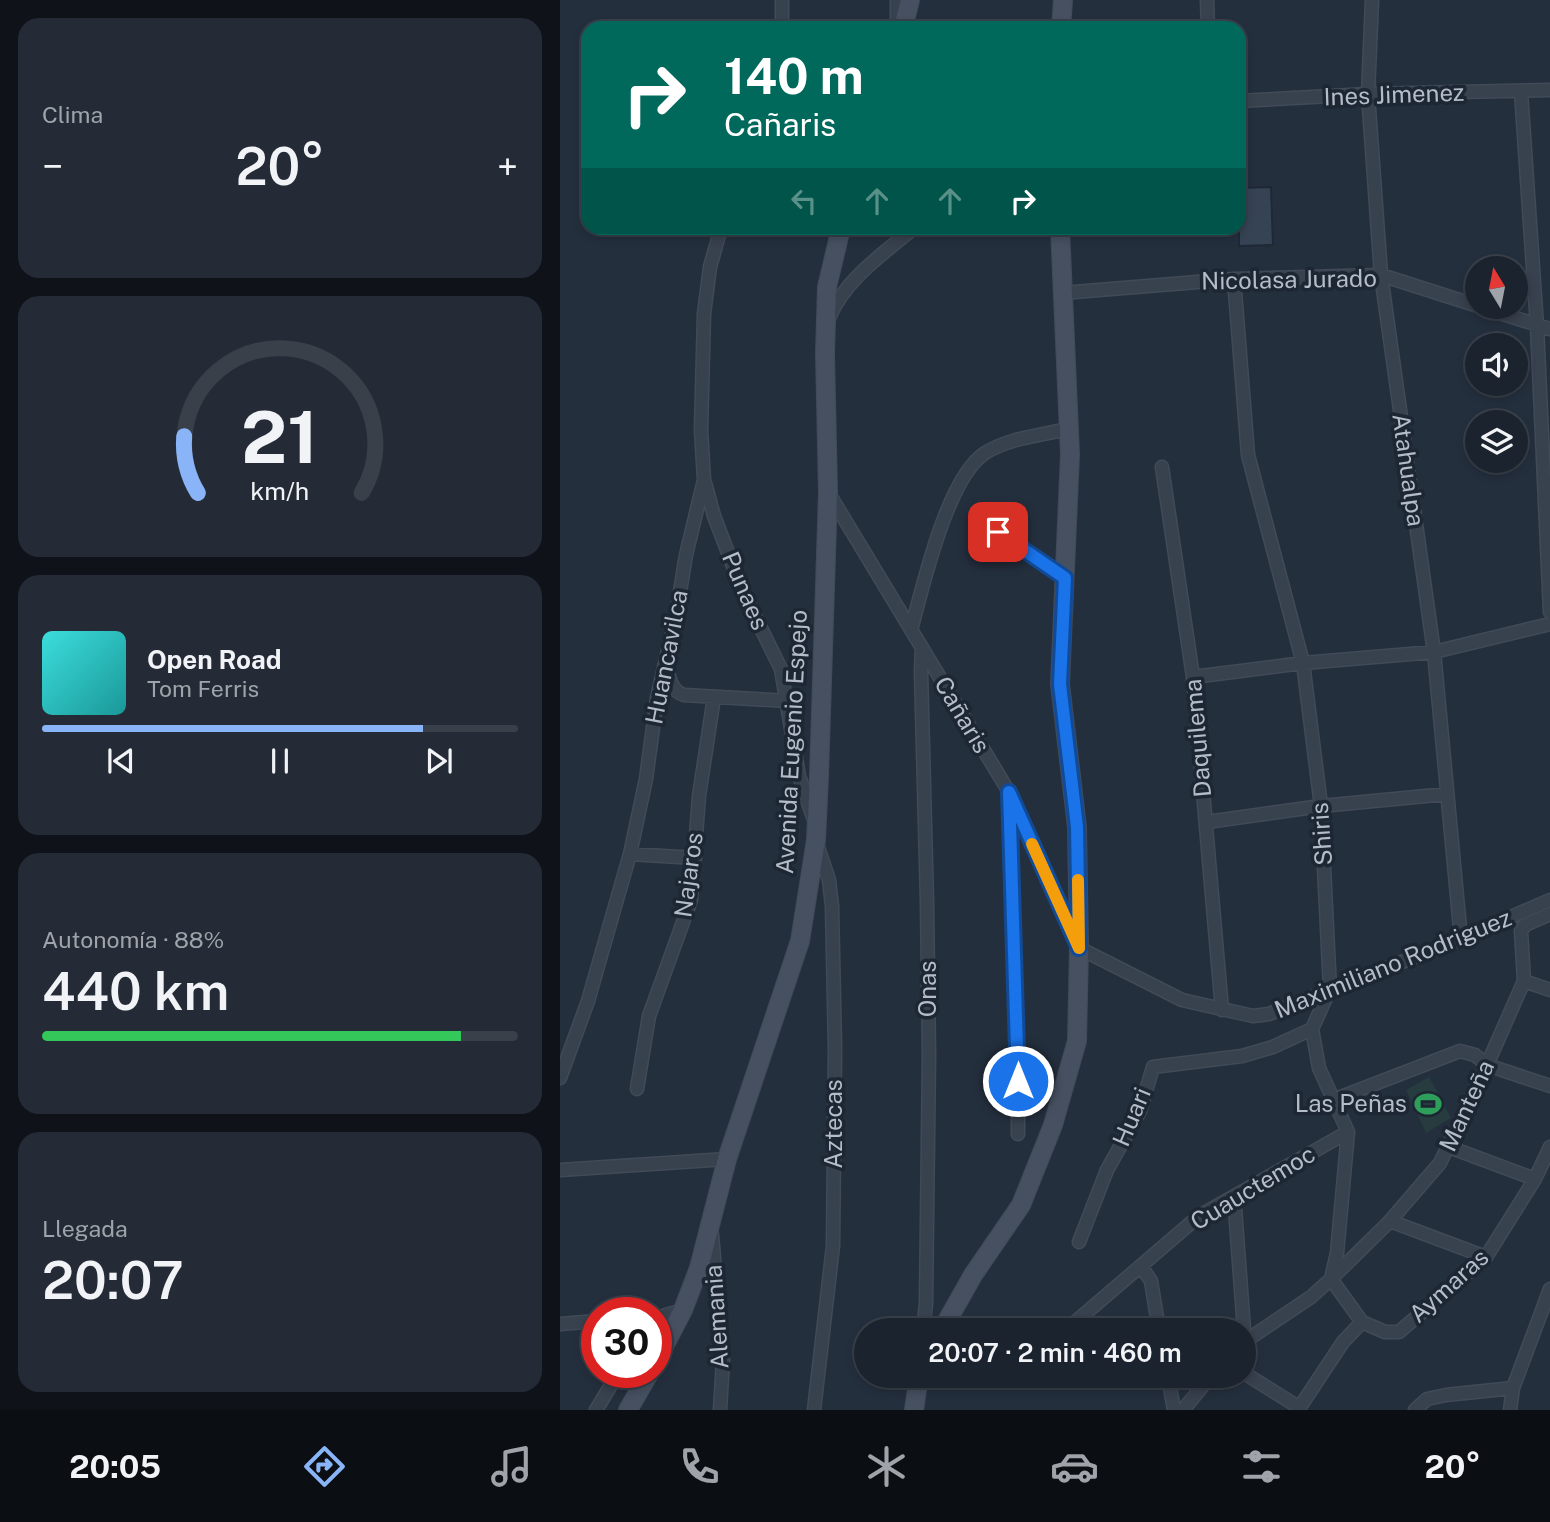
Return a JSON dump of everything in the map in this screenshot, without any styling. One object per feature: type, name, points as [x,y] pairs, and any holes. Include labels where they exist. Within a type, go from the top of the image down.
[{"type":"main road","points":[[905,21],[910,0]]},
{"type":"main road","points":[[1062,21],[1063,0]]},
{"type":"main road","name":"Avenida Eugenio Espejo","points":[[672,1330],[699,1268],[727,1159],[800,941],[816,832],[828,492],[827,287],[839,235]]},
{"type":"main road","points":[[949,1318],[973,1275],[1021,1205],[1053,1125],[1077,1041],[1077,827],[1060,684],[1070,454],[1060,235]]},
{"type":"main road","points":[[628,1410],[641,1388]]},
{"type":"main road","points":[[914,1410],[917,1388]]},
{"type":"street","points":[[782,0],[782,21]]},
{"type":"street","points":[[897,0],[897,21]]},
{"type":"street","points":[[1208,0],[1208,21]]},
{"type":"street","name":"Atahualpa","points":[[1372,0],[1368,94],[1381,275],[1434,652],[1461,939]]},
{"type":"street","name":"Ines Jimenez","points":[[1246,101],[1368,94],[1550,90]]},
{"type":"street","points":[[1521,92],[1544,327],[1550,612]]},
{"type":"street","name":"Huancavilca","points":[[560,1078],[592,988],[630,854],[646,779],[657,698],[677,616],[686,555],[704,480],[701,430],[704,314],[710,267],[719,235]]},
{"type":"street","points":[[826,325],[838,299],[861,272],[906,235]]},
{"type":"street","name":"Nicolasa Jurado","points":[[1062,293],[1234,279],[1381,275],[1544,327]]},
{"type":"street","name":"Shiris","points":[[1234,279],[1248,456],[1303,663],[1321,806],[1331,989],[1312,1029]]},
{"type":"street","points":[[911,630],[924,581],[952,499],[970,468],[985,454],[1013,442],[1068,429]]},
{"type":"street","name":"Daquilema","points":[[1162,467],[1193,677],[1222,1010]]},
{"type":"street","name":"Punaes","points":[[704,480],[743,592],[781,669],[799,776],[816,832]]},
{"type":"street","name":"Cañaris","points":[[828,492],[1009,792],[1079,948]]},
{"type":"street","points":[[998,532],[1065,578]]},
{"type":"street","points":[[1193,677],[1303,663],[1434,652],[1550,624]]},
{"type":"street","name":"Onas","points":[[922,648],[929,1041],[924,1318]]},
{"type":"street","points":[[665,661],[672,685],[678,693],[788,701]]},
{"type":"street","name":"Najaros","points":[[636,1090],[649,1016],[691,900],[699,796],[714,697]]},
{"type":"street","points":[[1009,792],[1018,1134]]},
{"type":"street","points":[[1207,822],[1321,806],[1447,794]]},
{"type":"street","name":"Aztecas","points":[[814,1410],[833,1246],[835,1048],[832,906],[829,880],[816,832]]},
{"type":"street","points":[[630,854],[695,858]]},
{"type":"street","name":"Maximiliano Rodriguez","points":[[1079,948],[1182,1000],[1253,1016],[1287,1009],[1550,900]]},
{"type":"street","name":"Manteña","points":[[1331,1279],[1390,1221],[1440,1163],[1524,981],[1521,931],[1525,925],[1550,914]]},
{"type":"street","points":[[1524,981],[1550,990]]},
{"type":"street","points":[[1256,1333],[1311,1297],[1331,1279],[1337,1253],[1348,1132],[1319,1068],[1312,1029]]},
{"type":"street","name":"Huari","points":[[1079,1242],[1107,1170],[1138,1115],[1153,1067],[1242,1056],[1273,1047],[1312,1029]]},
{"type":"street","points":[[1333,1100],[1456,1052],[1475,1055],[1487,1065],[1550,1086]]},
{"type":"street","name":"Cuauctemoc","points":[[1080,1318],[1199,1216],[1348,1132]]},
{"type":"street","points":[[1449,1147],[1535,1179]]},
{"type":"street","name":"Aymaras","points":[[1362,1322],[1385,1332],[1399,1332],[1486,1257],[1535,1179],[1550,1147]]},
{"type":"street","points":[[560,1170],[727,1159]]},
{"type":"street","points":[[1230,1199],[1235,1208],[1243,1318]]},
{"type":"street","points":[[1390,1221],[1486,1257]]},
{"type":"street","name":"Alemania","points":[[711,1224],[723,1360],[720,1410]]},
{"type":"street","points":[[1141,1266],[1151,1282],[1157,1318]]},
{"type":"street","points":[[1256,1381],[1299,1409],[1343,1342],[1362,1322],[1331,1279]]},
{"type":"street","points":[[1510,1410],[1513,1388],[1550,1289]]},
{"type":"street","points":[[672,1313],[682,1310]]},
{"type":"street","points":[[560,1324],[581,1322]]},
{"type":"street","points":[[596,1410],[609,1388]]},
{"type":"street","points":[[1170,1388],[1174,1410]]},
{"type":"street","points":[[1183,1410],[1201,1388]]},
{"type":"street","points":[[1415,1410],[1427,1399],[1513,1388]]},
{"type":"green space","name":"Las Peñas","points":[[1429,1077],[1451,1118],[1426,1133],[1406,1090]]},
{"type":"building","points":[[1271,187],[1273,245],[1239,246],[1239,235],[1246,235],[1246,188]]},
{"type":"slow traffic","points":[[1032,844],[1079,948],[1078,880]]},
{"type":"place","name":"Las Peñas","points":[[1428,1104]]},
{"type":"route","points":[[998,532],[1065,578],[1060,684],[1077,827],[1079,948],[1009,792],[1018,1081]]}]
